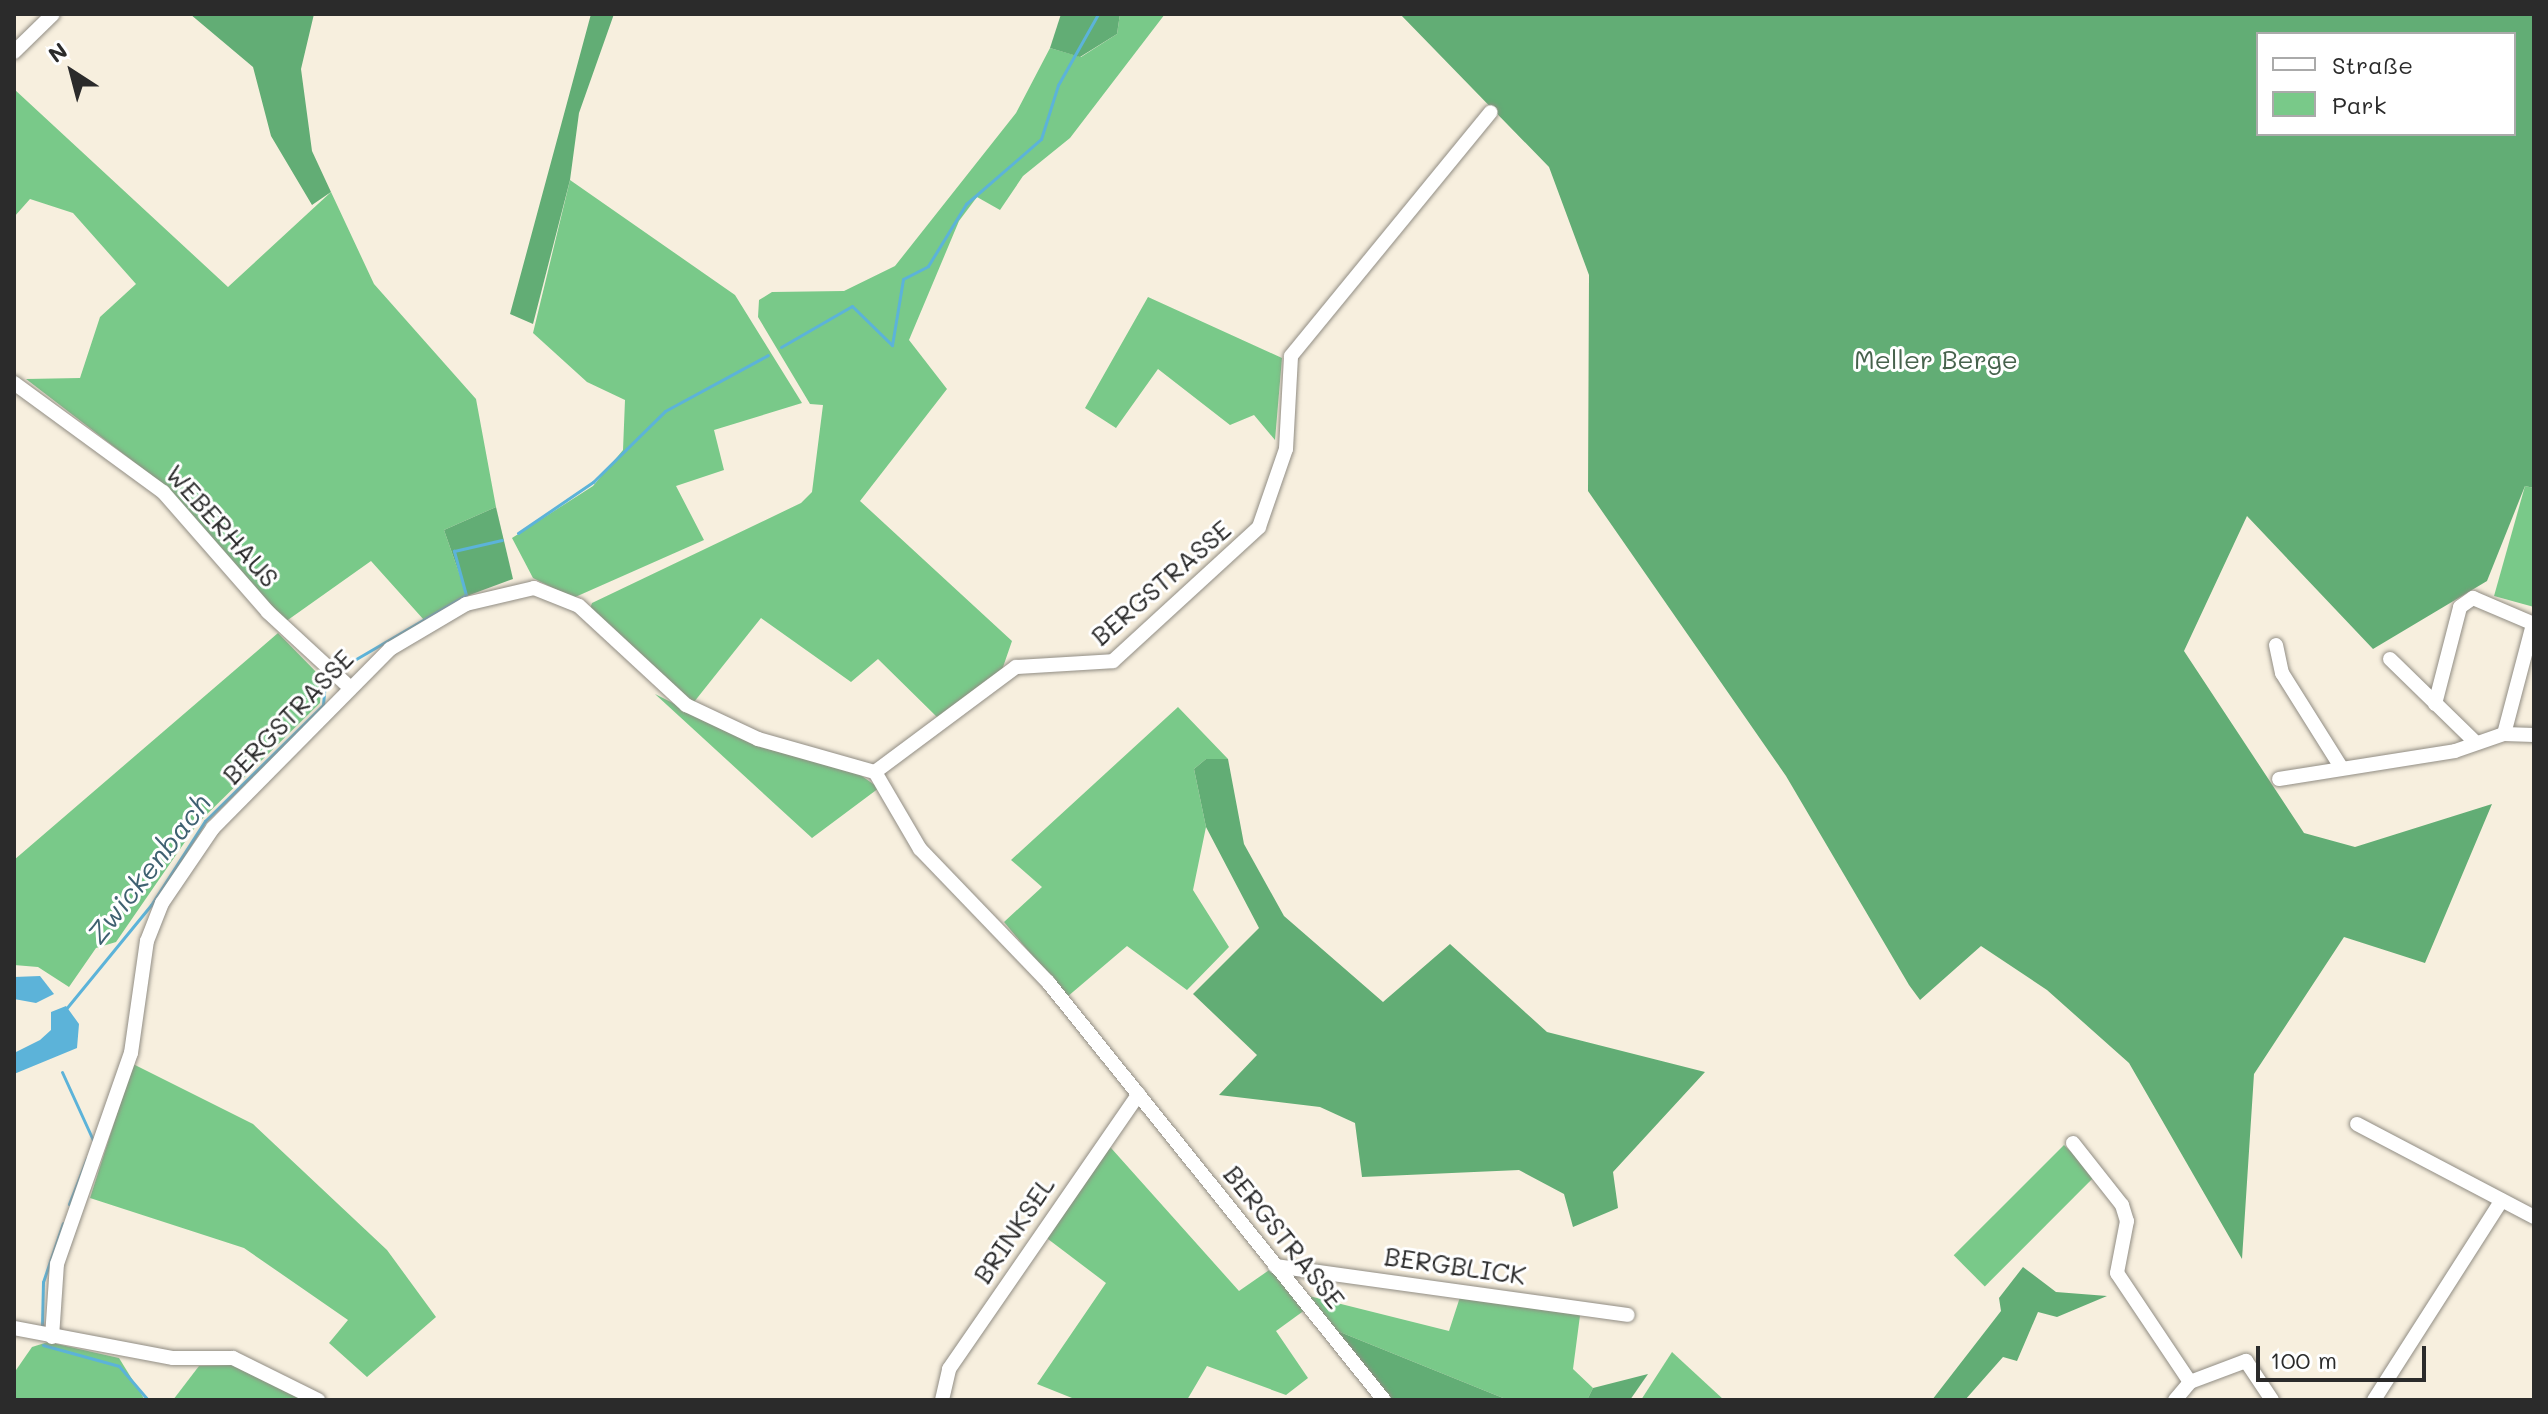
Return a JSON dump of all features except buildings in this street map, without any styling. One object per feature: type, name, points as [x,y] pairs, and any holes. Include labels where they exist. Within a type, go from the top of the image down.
[{"type":"street","points":[[14,52],[53,14]]},
{"type":"street","name":"BERGSTRASSE","points":[[875,772],[1016,667],[1113,661],[1259,527],[1286,449],[1291,356],[1491,112]]},
{"type":"street","name":"WEBERHAUS","points":[[14,383],[163,492],[268,612],[347,685]]},
{"type":"street","name":"BERGSTRASSE","points":[[52,1337],[57,1264],[131,1053],[147,941],[162,903],[213,828],[320,725],[347,685],[390,649],[466,604],[534,588],[579,606],[686,705],[758,739],[875,772],[920,849],[1005,930],[1384,1400]]},
{"type":"street","points":[[2435,704],[2460,607],[2473,598],[2534,624],[2504,734]]},
{"type":"street","points":[[2276,645],[2282,673],[2341,767]]},
{"type":"street","points":[[2390,659],[2475,742]]},
{"type":"street","points":[[2279,779],[2504,734],[2534,735]]},
{"type":"street","name":"BRINKSEL","points":[[942,1400],[949,1369],[1139,1094]]},
{"type":"street","points":[[2357,1124],[2534,1217]]},
{"type":"street","points":[[2073,1143],[2122,1205],[2127,1221],[2117,1273],[2190,1382]]},
{"type":"street","points":[[2374,1400],[2502,1200]]},
{"type":"street","name":"BERGBLICK","points":[[1275,1266],[1628,1315]]},
{"type":"street","points":[[14,1328],[173,1358],[233,1358],[318,1400]]},
{"type":"street","points":[[2175,1400],[2190,1382],[2246,1361],[2272,1400]]},
{"type":"green space","points":[[190,14],[314,14],[301,69],[312,151],[331,192],[312,205],[271,136],[253,67]]},
{"type":"green space","points":[[591,14],[614,14],[579,113],[570,180],[533,324],[510,314]]},
{"type":"green space","points":[[1061,14],[1120,14],[1117,34],[1080,57],[1050,48]]},
{"type":"green space","points":[[1120,14],[1165,14],[1070,138],[1023,176],[1000,210],[977,197],[959,221],[909,340],[947,389],[860,501],[1012,641],[1002,670],[938,718],[878,659],[851,682],[761,618],[694,702],[657,677],[589,611],[592,603],[801,503],[812,492],[823,405],[810,404],[758,317],[759,300],[772,292],[844,291],[895,266],[1016,113],[1050,48],[1081,57],[1117,34]]},
{"type":"green space","name":"Meller Berge","points":[[1400,14],[2534,14],[2534,488],[2525,486],[2487,581],[2373,649],[2247,516],[2184,651],[2304,833],[2355,847],[2492,804],[2425,963],[2344,937],[2254,1074],[2242,1259],[2129,1063],[2047,990],[1981,946],[1920,1000],[1909,985],[1786,776],[1588,491],[1589,275],[1549,167]]},
{"type":"green space","points":[[14,89],[228,287],[331,192],[374,284],[476,399],[496,507],[444,530],[467,596],[424,620],[371,561],[285,622],[160,482],[26,379],[80,378],[100,317],[136,284],[73,213],[30,199],[14,217]]},
{"type":"green space","points":[[570,180],[735,295],[802,403],[714,430],[724,470],[676,486],[704,540],[573,598],[533,578],[512,538],[593,486],[623,450],[625,400],[587,382],[533,333]]},
{"type":"green space","points":[[1148,297],[1282,358],[1275,440],[1254,415],[1230,425],[1158,369],[1116,428],[1085,408]]},
{"type":"green space","points":[[2525,486],[2534,488],[2534,607],[2494,596]]},
{"type":"green space","points":[[496,507],[513,579],[467,596],[444,530]]},
{"type":"green space","points":[[278,633],[322,678],[320,703],[198,823],[116,942],[96,948],[69,987],[38,967],[14,965],[14,860]]},
{"type":"green space","points":[[655,694],[760,747],[856,772],[879,788],[812,838]]},
{"type":"green space","points":[[1178,707],[1228,759],[1206,759],[1194,769],[1206,827],[1193,890],[1229,947],[1187,990],[1127,946],[1067,997],[1004,922],[1042,887],[1011,860]]},
{"type":"green space","points":[[1206,759],[1228,759],[1244,844],[1284,916],[1383,1002],[1450,944],[1547,1032],[1705,1072],[1613,1172],[1618,1208],[1573,1227],[1564,1194],[1519,1170],[1362,1177],[1355,1123],[1320,1107],[1219,1095],[1257,1055],[1193,994],[1259,928],[1206,827],[1194,769]]},
{"type":"green space","points":[[133,1064],[253,1124],[387,1250],[436,1317],[367,1377],[329,1343],[348,1320],[244,1248],[90,1198]]},
{"type":"green space","points":[[1103,1139],[1239,1291],[1275,1266],[1297,1293],[1449,1331],[1461,1294],[1581,1308],[1573,1369],[1593,1388],[1587,1400],[1508,1400],[1330,1328],[1309,1307],[1276,1331],[1308,1378],[1286,1395],[1207,1366],[1187,1400],[1077,1400],[1037,1384],[1106,1283],[1040,1233]]},
{"type":"green space","points":[[2064,1145],[2095,1176],[1985,1286],[1954,1255]]},
{"type":"green space","points":[[2023,1267],[2056,1292],[2107,1296],[2057,1317],[2038,1312],[2017,1361],[2003,1357],[1965,1400],[1932,1400],[2001,1311],[1999,1298]]},
{"type":"green space","points":[[1330,1328],[1508,1400],[1392,1400]]},
{"type":"green space","points":[[48,1342],[119,1358],[145,1400],[14,1400],[14,1373],[32,1347]]},
{"type":"green space","points":[[1672,1352],[1724,1400],[1641,1400]]},
{"type":"green space","points":[[236,1365],[304,1400],[173,1400],[199,1366]]},
{"type":"green space","points":[[1648,1374],[1630,1400],[1587,1400],[1593,1388]]},
{"type":"water","points":[[40,976],[54,994],[36,1003],[14,999],[14,977]]},
{"type":"water","points":[[66,1006],[79,1024],[77,1048],[14,1074],[14,1053],[40,1040],[51,1030],[51,1012]]},
{"type":"waterway","name":"Zwickenbach","points":[[781,347],[852,306],[892,345],[903,279],[928,266],[966,204],[1041,139],[1058,85],[1098,14]]},
{"type":"waterway","name":"Zwickenbach","points":[[518,533],[593,482],[665,411],[768,355]]},
{"type":"waterway","name":"Zwickenbach","points":[[344,666],[466,595],[454,551],[502,540]]},
{"type":"waterway","name":"Zwickenbach","points":[[65,1010],[151,905],[205,821],[323,705],[325,683]]},
{"type":"waterway","name":"Zwickenbach","points":[[62,1072],[93,1140]]},
{"type":"waterway","name":"Zwickenbach","points":[[69,1204],[87,1158]]},
{"type":"waterway","name":"Zwickenbach","points":[[42,1326],[43,1282],[63,1223]]},
{"type":"waterway","name":"Zwickenbach","points":[[43,1345],[119,1366],[148,1400]]}]
